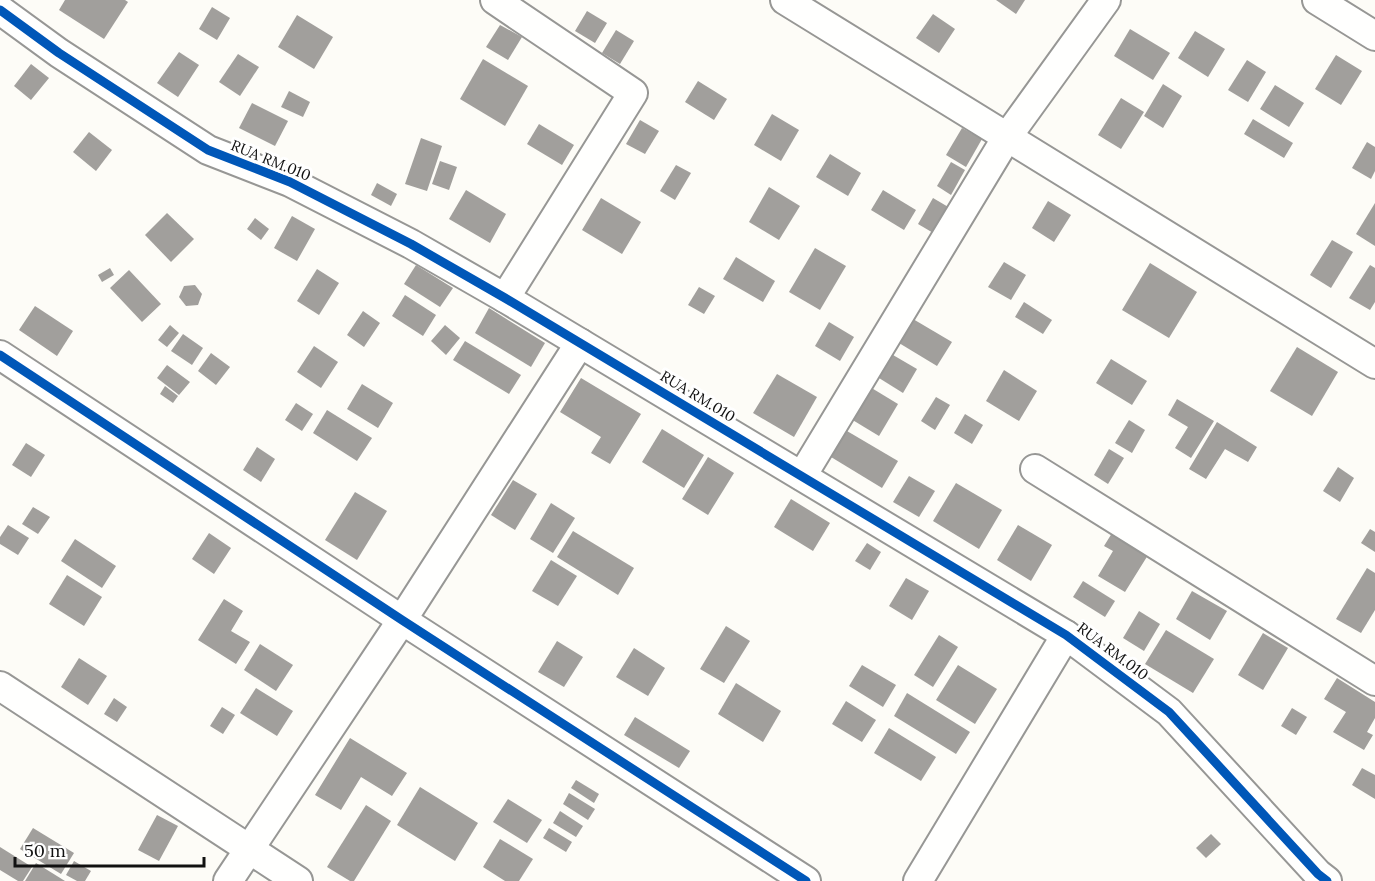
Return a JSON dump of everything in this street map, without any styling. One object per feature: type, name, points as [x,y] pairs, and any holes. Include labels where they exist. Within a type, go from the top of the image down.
[{"type":"street","points":[[495,0],[633,93],[505,298]]},
{"type":"street","points":[[784,0],[1375,364]]},
{"type":"street","points":[[802,476],[1007,137],[1106,0]]},
{"type":"street","points":[[1317,0],[1375,36]]},
{"type":"street","name":"RUA RM.010","points":[[4,11],[59,53],[208,150],[290,182],[411,244],[505,298],[1066,635],[1169,712],[1327,881]]},
{"type":"street","points":[[228,881],[402,620],[580,343]]},
{"type":"street","points":[[0,355],[402,620],[806,881]]},
{"type":"street","points":[[1035,469],[1375,681]]},
{"type":"street","points":[[918,881],[1066,635]]},
{"type":"street","points":[[0,686],[298,881]]},
{"type":"building","points":[[65,0],[125,0],[128,2],[104,39],[59,10]]},
{"type":"building","points":[[996,0],[1025,0],[1016,14]]},
{"type":"building","points":[[212,7],[230,18],[217,40],[199,29]]},
{"type":"building","points":[[587,11],[607,23],[595,43],[575,31]]},
{"type":"building","points":[[933,14],[955,29],[939,53],[916,38]]},
{"type":"building","points":[[297,15],[333,37],[314,69],[278,47]]},
{"type":"building","points":[[500,25],[522,37],[508,60],[486,47]]},
{"type":"building","points":[[1130,29],[1170,53],[1153,80],[1114,56]]},
{"type":"building","points":[[616,30],[634,41],[620,64],[602,53]]},
{"type":"building","points":[[1195,31],[1225,49],[1208,77],[1178,58]]},
{"type":"building","points":[[179,52],[199,65],[178,97],[157,83]]},
{"type":"building","points":[[238,54],[259,67],[240,96],[219,82]]},
{"type":"building","points":[[1336,55],[1362,71],[1341,105],[1315,89]]},
{"type":"building","points":[[483,59],[528,86],[505,126],[460,99]]},
{"type":"building","points":[[1247,60],[1266,72],[1248,102],[1228,90]]},
{"type":"building","points":[[31,64],[49,78],[31,100],[14,86]]},
{"type":"building","points":[[698,81],[727,99],[714,120],[685,102]]},
{"type":"building","points":[[1163,84],[1182,96],[1163,128],[1144,116]]},
{"type":"building","points":[[1275,85],[1304,103],[1289,127],[1260,109]]},
{"type":"building","points":[[289,91],[310,102],[303,117],[281,107]]},
{"type":"building","points":[[1121,98],[1144,112],[1121,149],[1098,135]]},
{"type":"building","points":[[252,103],[288,121],[275,146],[239,128]]},
{"type":"building","points":[[772,114],[799,130],[781,161],[754,145]]},
{"type":"building","points":[[1253,119],[1293,143],[1284,158],[1244,134]]},
{"type":"building","points":[[640,120],[659,131],[645,154],[626,144]]},
{"type":"building","points":[[539,124],[574,145],[562,165],[527,144]]},
{"type":"building","points":[[962,128],[982,139],[966,167],[946,155]]},
{"type":"building","points":[[89,132],[112,150],[96,171],[73,152]]},
{"type":"building","points":[[421,138],[442,146],[427,191],[405,184]]},
{"type":"building","points":[[1367,142],[1375,147],[1375,171],[1371,179],[1352,168]]},
{"type":"building","points":[[830,154],[861,173],[848,196],[816,177]]},
{"type":"building","points":[[440,161],[457,167],[449,190],[432,184]]},
{"type":"building","points":[[951,162],[965,170],[951,195],[937,186]]},
{"type":"building","points":[[676,165],[691,173],[675,200],[660,191]]},
{"type":"building","points":[[377,183],[397,194],[391,206],[371,195]]},
{"type":"building","points":[[769,187],[800,206],[779,240],[749,222]]},
{"type":"building","points":[[466,190],[506,214],[490,243],[449,219]]},
{"type":"building","points":[[883,190],[916,210],[904,230],[871,210]]},
{"type":"building","points":[[601,198],[641,222],[622,254],[582,230]]},
{"type":"building","points":[[933,198],[950,208],[935,234],[918,224]]},
{"type":"building","points":[[1048,201],[1071,215],[1054,242],[1032,228]]},
{"type":"building","points":[[1375,203],[1375,246],[1356,234]]},
{"type":"building","points":[[167,213],[194,239],[171,262],[145,235]]},
{"type":"building","points":[[292,216],[315,229],[297,261],[274,248]]},
{"type":"building","points":[[255,218],[269,229],[261,240],[247,229]]},
{"type":"building","points":[[1332,240],[1353,252],[1331,288],[1310,275]]},
{"type":"building","points":[[815,248],[846,266],[820,310],[789,292]]},
{"type":"building","points":[[736,257],[775,281],[763,302],[723,279]]},
{"type":"building","points":[[1004,262],[1026,275],[1011,300],[988,287]]},
{"type":"building","points":[[1150,263],[1197,292],[1169,338],[1122,310]]},
{"type":"building","points":[[416,265],[453,288],[440,307],[404,284]]},
{"type":"building","points":[[1370,265],[1375,268],[1375,302],[1370,310],[1349,298]]},
{"type":"building","points":[[110,268],[114,275],[102,282],[98,275]]},
{"type":"building","points":[[317,269],[339,283],[319,315],[297,301]]},
{"type":"building","points":[[129,270],[161,304],[142,322],[110,288]]},
{"type":"building","points":[[195,285],[202,294],[198,305],[186,306],[179,297],[184,286]]},
{"type":"building","points":[[699,287],[715,296],[704,314],[688,305]]},
{"type":"building","points":[[405,295],[436,315],[423,336],[392,316]]},
{"type":"building","points":[[1024,302],[1052,320],[1043,334],[1015,317]]},
{"type":"building","points":[[35,306],[73,331],[57,356],[19,330]]},
{"type":"building","points":[[489,308],[545,343],[531,367],[475,333]]},
{"type":"building","points":[[363,311],[380,323],[364,347],[347,335]]},
{"type":"building","points":[[913,319],[952,342],[937,366],[899,343]]},
{"type":"building","points":[[829,322],[854,337],[840,361],[815,346]]},
{"type":"building","points":[[170,325],[179,333],[167,347],[158,340]]},
{"type":"building","points":[[445,325],[460,338],[446,355],[431,341]]},
{"type":"building","points":[[183,334],[203,348],[192,365],[171,351]]},
{"type":"building","points":[[465,341],[521,375],[509,394],[453,360]]},
{"type":"building","points":[[314,346],[338,362],[321,388],[297,372]]},
{"type":"building","points":[[1297,347],[1338,372],[1312,416],[1270,391]]},
{"type":"building","points":[[211,353],[230,367],[216,385],[198,371]]},
{"type":"building","points":[[893,355],[917,369],[903,393],[879,378]]},
{"type":"building","points":[[1111,359],[1147,381],[1132,405],[1096,383]]},
{"type":"building","points":[[167,365],[190,382],[179,395],[157,378]]},
{"type":"building","points":[[1004,370],[1037,391],[1019,421],[986,401]]},
{"type":"building","points":[[777,374],[817,397],[794,437],[753,413]]},
{"type":"building","points":[[581,378],[641,414],[610,464],[591,453],[601,437],[560,412]]},
{"type":"building","points":[[362,384],[393,403],[378,428],[347,409]]},
{"type":"building","points":[[865,384],[898,404],[879,436],[846,416]]},
{"type":"building","points":[[165,386],[178,396],[173,403],[160,394]]},
{"type":"building","points":[[936,397],[950,405],[935,430],[921,421]]},
{"type":"building","points":[[1177,399],[1214,421],[1191,458],[1175,448],[1188,427],[1168,415]]},
{"type":"building","points":[[296,403],[313,414],[302,431],[285,420]]},
{"type":"building","points":[[327,410],[372,438],[357,461],[313,433]]},
{"type":"building","points":[[965,414],[983,425],[972,444],[954,433]]},
{"type":"building","points":[[1129,420],[1145,430],[1132,453],[1115,443]]},
{"type":"building","points":[[1217,422],[1257,447],[1248,462],[1225,449],[1206,479],[1189,469]]},
{"type":"building","points":[[662,429],[704,455],[684,488],[642,462]]},
{"type":"building","points":[[847,431],[898,461],[882,488],[831,457]]},
{"type":"building","points":[[26,443],[45,455],[31,477],[12,465]]},
{"type":"building","points":[[257,447],[275,459],[261,482],[243,470]]},
{"type":"building","points":[[1109,449],[1124,458],[1108,484],[1094,475]]},
{"type":"building","points":[[708,457],[734,473],[708,515],[682,499]]},
{"type":"building","points":[[1338,467],[1354,478],[1340,502],[1323,491]]},
{"type":"building","points":[[909,476],[935,491],[919,517],[893,502]]},
{"type":"building","points":[[513,480],[537,494],[515,530],[491,515]]},
{"type":"building","points":[[956,483],[1002,510],[979,549],[933,521]]},
{"type":"building","points":[[355,492],[387,511],[357,560],[325,540]]},
{"type":"building","points":[[791,499],[830,523],[813,551],[774,527]]},
{"type":"building","points":[[551,503],[575,518],[553,553],[530,539]]},
{"type":"building","points":[[33,507],[50,517],[38,534],[22,524]]},
{"type":"building","points":[[8,525],[29,538],[18,555],[0,544],[0,537]]},
{"type":"building","points":[[1018,525],[1052,545],[1031,581],[997,560]]},
{"type":"building","points":[[1117,525],[1153,547],[1125,592],[1098,576],[1113,551],[1104,546]]},
{"type":"building","points":[[1370,529],[1375,532],[1375,552],[1361,543]]},
{"type":"building","points":[[573,531],[634,568],[618,595],[557,557]]},
{"type":"building","points":[[209,533],[231,548],[214,574],[192,559]]},
{"type":"building","points":[[75,539],[116,566],[102,588],[61,561]]},
{"type":"building","points":[[867,543],[881,552],[870,570],[855,561]]},
{"type":"building","points":[[551,560],[577,576],[558,606],[532,591]]},
{"type":"building","points":[[1367,568],[1375,573],[1375,610],[1361,633],[1336,619]]},
{"type":"building","points":[[67,575],[102,597],[84,626],[49,604]]},
{"type":"building","points":[[906,578],[929,591],[912,620],[889,606]]},
{"type":"building","points":[[1083,581],[1115,601],[1105,617],[1073,597]]},
{"type":"building","points":[[1192,591],[1227,611],[1210,640],[1176,619]]},
{"type":"building","points":[[224,599],[243,611],[231,631],[250,642],[236,664],[198,640]]},
{"type":"building","points":[[1139,611],[1160,624],[1144,651],[1123,638]]},
{"type":"building","points":[[726,626],[750,641],[724,683],[700,669]]},
{"type":"building","points":[[1166,630],[1214,659],[1193,693],[1145,664]]},
{"type":"building","points":[[1263,633],[1288,648],[1263,690],[1238,675]]},
{"type":"building","points":[[939,635],[958,647],[933,687],[914,675]]},
{"type":"building","points":[[557,641],[583,657],[564,687],[538,672]]},
{"type":"building","points":[[260,644],[293,665],[276,691],[244,670]]},
{"type":"building","points":[[634,648],[665,668],[648,696],[616,677]]},
{"type":"building","points":[[79,658],[107,676],[88,705],[61,687]]},
{"type":"building","points":[[862,665],[896,685],[883,707],[849,686]]},
{"type":"building","points":[[958,665],[997,689],[975,724],[936,700]]},
{"type":"building","points":[[1337,678],[1375,702],[1375,718],[1367,732],[1373,735],[1364,750],[1333,732],[1346,712],[1324,699]]},
{"type":"building","points":[[736,683],[781,711],[763,742],[718,714]]},
{"type":"building","points":[[256,688],[293,711],[277,736],[240,713]]},
{"type":"building","points":[[907,693],[970,732],[956,754],[894,716]]},
{"type":"building","points":[[114,698],[127,707],[117,722],[104,714]]},
{"type":"building","points":[[846,701],[876,720],[862,742],[832,724]]},
{"type":"building","points":[[222,707],[235,715],[223,734],[210,726]]},
{"type":"building","points":[[1292,708],[1307,717],[1296,735],[1281,726]]},
{"type":"building","points":[[635,717],[690,751],[679,768],[624,735]]},
{"type":"building","points":[[889,728],[936,757],[921,781],[874,753]]},
{"type":"building","points":[[350,738],[407,773],[392,796],[361,777],[341,810],[315,795]]},
{"type":"building","points":[[1362,768],[1375,775],[1375,799],[1352,785]]},
{"type":"building","points":[[576,780],[599,794],[594,803],[571,788]]},
{"type":"building","points":[[420,787],[478,823],[455,861],[397,825]]},
{"type":"building","points":[[569,793],[595,809],[588,820],[563,804]]},
{"type":"building","points":[[508,799],[542,820],[527,843],[493,822]]},
{"type":"building","points":[[366,805],[391,821],[354,881],[350,881],[327,867]]},
{"type":"building","points":[[560,811],[583,826],[576,837],[553,823]]},
{"type":"building","points":[[157,815],[178,826],[159,861],[138,850]]},
{"type":"building","points":[[33,828],[74,853],[61,874],[20,849]]},
{"type":"building","points":[[549,828],[572,842],[566,852],[543,838]]},
{"type":"building","points":[[1211,834],[1221,844],[1206,858],[1196,848]]},
{"type":"building","points":[[500,839],[533,859],[519,881],[505,881],[483,867]]},
{"type":"building","points":[[0,847],[32,867],[23,881],[18,881],[0,870]]},
{"type":"building","points":[[74,861],[91,871],[85,881],[77,881],[66,875]]},
{"type":"building","points":[[36,863],[65,881],[25,881]]},
{"type":"cycle path","points":[[0,10],[59,53],[208,150],[290,182],[411,244],[505,298],[1066,635],[1169,712],[1327,881]]},
{"type":"cycle path","points":[[0,355],[402,620],[806,881]]}]
